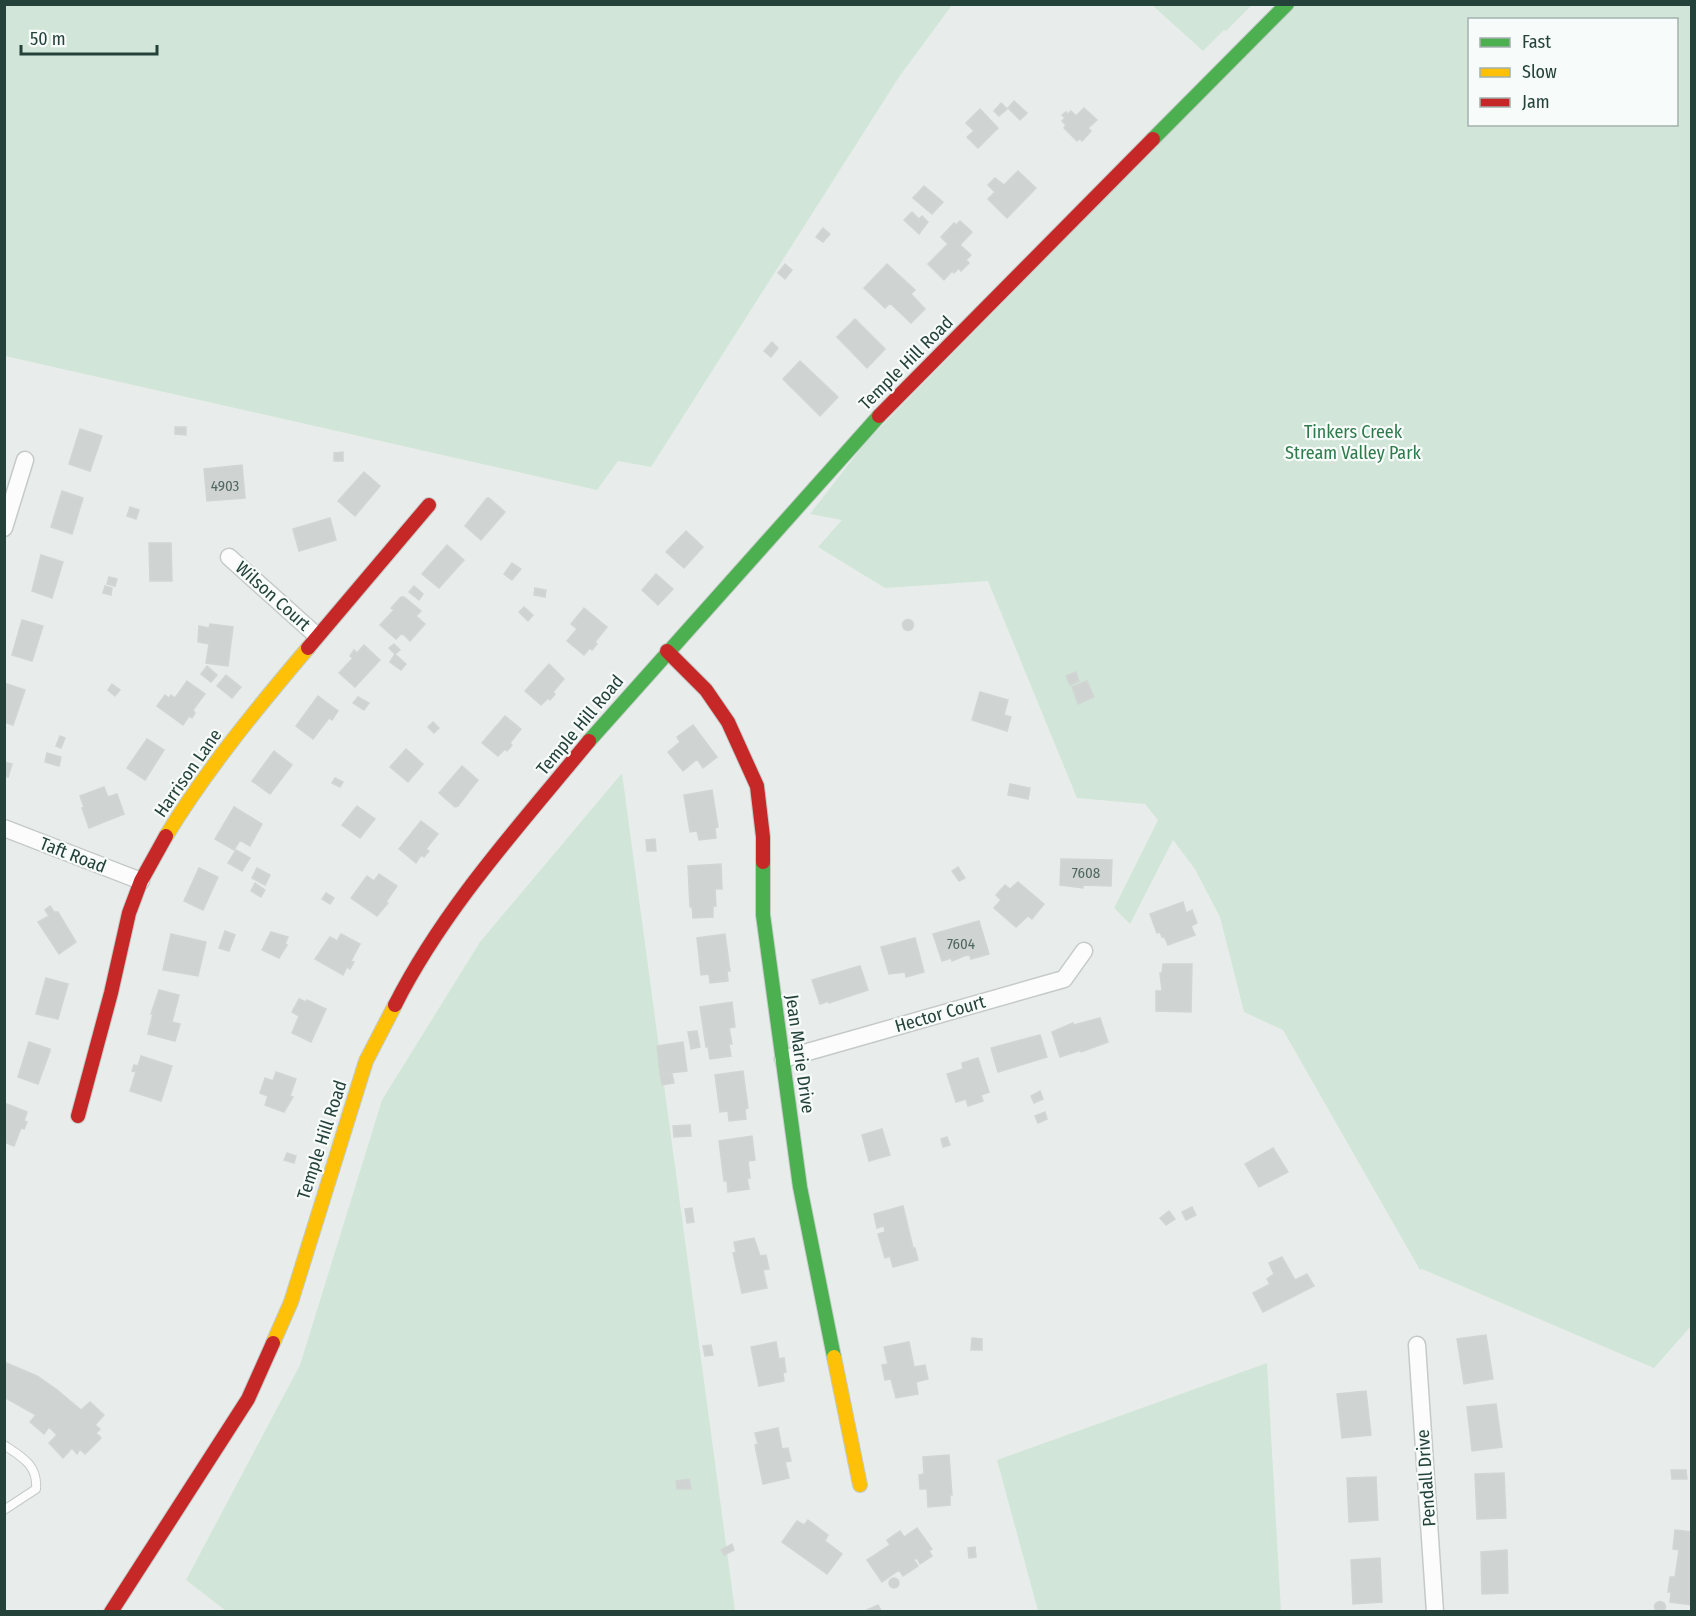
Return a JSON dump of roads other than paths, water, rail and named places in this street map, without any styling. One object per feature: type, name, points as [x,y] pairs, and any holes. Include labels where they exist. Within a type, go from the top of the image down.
[{"type":"main road","name":"Temple Hill Road","points":[[111,1611],[248,1400],[291,1302],[366,1061],[408,979],[458,905],[592,737],[873,422],[1287,4]]},
{"type":"main road","name":"Harrison Lane","points":[[78,1116],[111,993],[125,930],[141,881],[162,844],[206,775],[256,708],[429,505]]},
{"type":"main road","name":"Jean Marie Drive","points":[[667,651],[706,690],[728,722],[757,786],[764,837],[763,915],[800,1187],[860,1485]]},
{"type":"street","points":[[4,528],[25,460]]},
{"type":"street","name":"Wilson Court","points":[[229,557],[316,635]]},
{"type":"street","name":"Taft Road","points":[[4,828],[141,881]]},
{"type":"street","name":"Hector Court","points":[[783,1059],[1064,979],[1084,951]]},
{"type":"street","name":"Pendall Drive","points":[[1417,1345],[1435,1611]]},
{"type":"lane","points":[[4,1445],[30,1463],[37,1479],[36,1489],[4,1510]]},
{"type":"park label","name":"Tinkers Creek Stream Valley Park","points":[[1353,442]]}]
